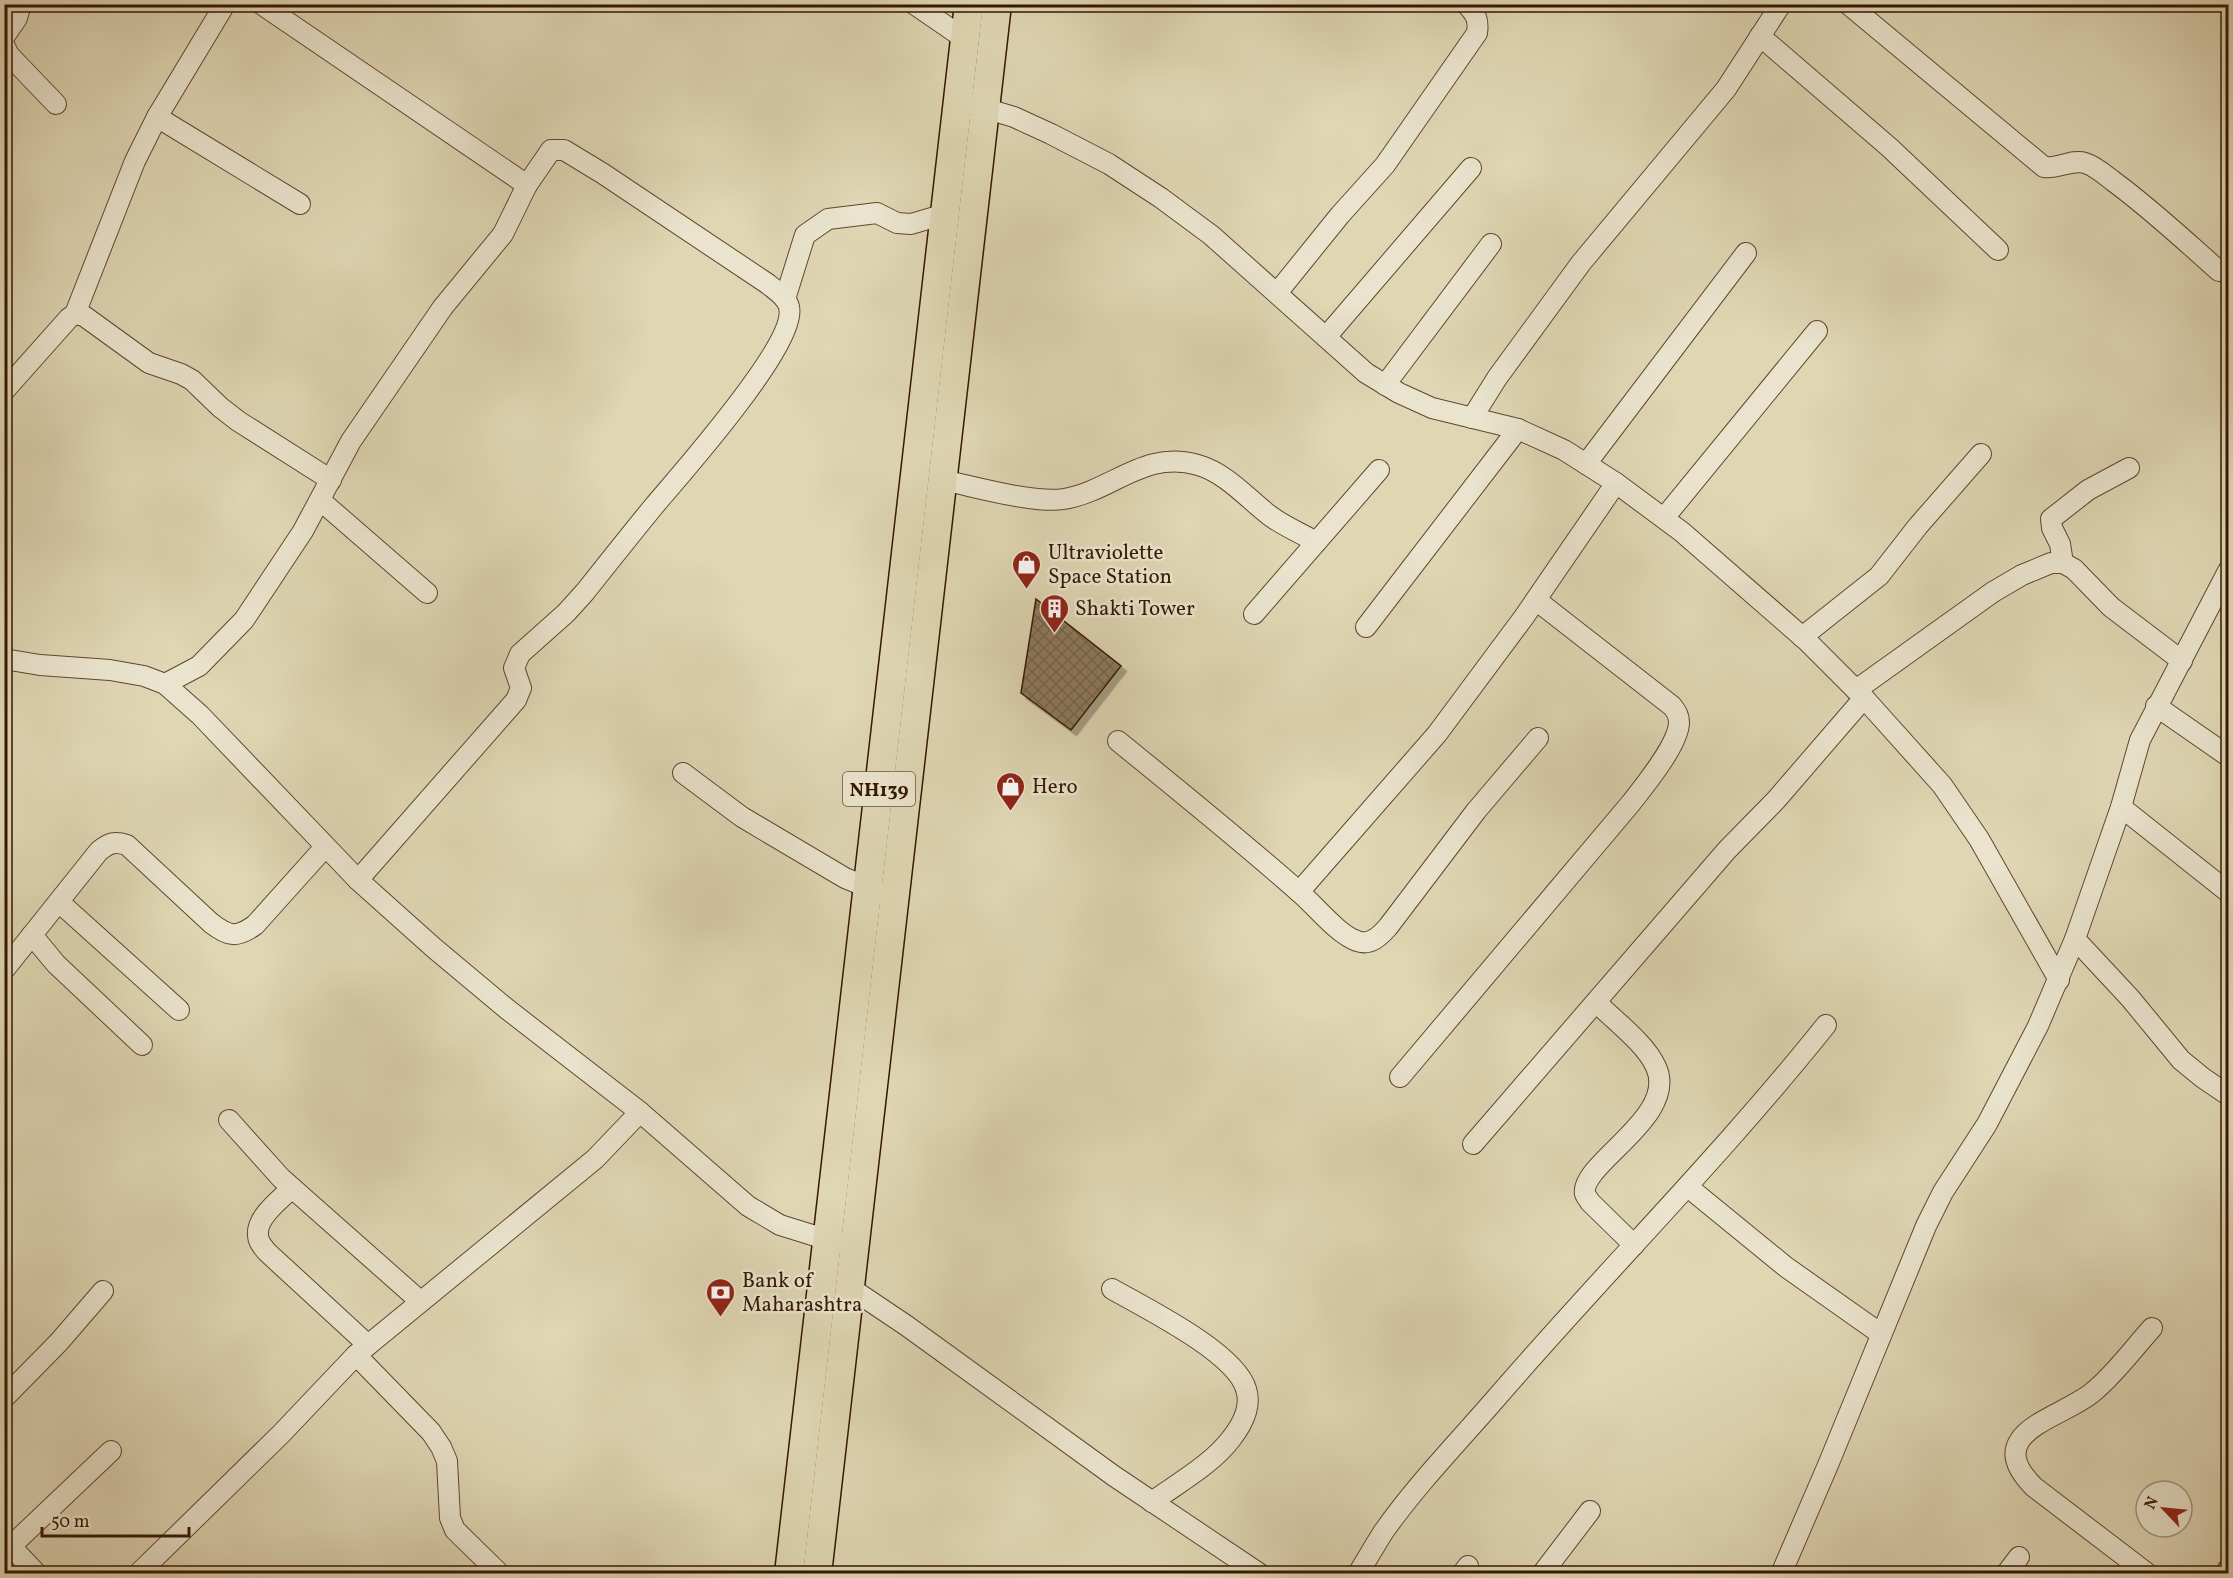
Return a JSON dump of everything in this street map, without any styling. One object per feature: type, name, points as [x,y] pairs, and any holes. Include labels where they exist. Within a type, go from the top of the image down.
[{"type":"highway","name":"NH139","points":[[817,1574],[853,1248],[880,892],[945,214],[969,4]]},
{"type":"highway","name":"NH139","points":[[789,1574],[826,1239],[942,480],[997,4]]},
{"type":"street","points":[[4,37],[17,18],[21,4]]},
{"type":"street","points":[[4,391],[62,324],[75,314],[127,180],[157,117],[225,4]]},
{"type":"street","points":[[261,4],[527,185]]},
{"type":"street","points":[[914,4],[965,39]]},
{"type":"street","points":[[1277,293],[1340,215],[1385,165],[1477,33],[1476,15],[1466,4]]},
{"type":"street","points":[[1472,418],[1497,378],[1581,263],[1726,89],[1781,4]]},
{"type":"street","points":[[1848,4],[2044,167],[2054,169],[2073,163],[2084,163],[2096,169],[2150,210],[2219,271]]},
{"type":"street","points":[[1760,36],[1889,147],[1998,250]]},
{"type":"street","points":[[4,45],[9,55],[56,104]]},
{"type":"street","points":[[957,101],[986,108],[1033,125],[1109,164],[1211,235],[1366,373],[1398,393],[1432,408],[1518,429],[1564,450],[1616,483],[1682,532],[1802,637],[1860,694],[1948,794],[1979,839],[2059,980]]},
{"type":"street","points":[[157,117],[300,204]]},
{"type":"street","points":[[165,684],[199,666],[244,620],[321,501],[351,441],[443,308],[503,234],[527,185],[546,154],[551,150],[564,150],[637,195],[768,284],[785,299],[789,307],[789,315],[780,340],[748,391],[585,592],[566,613],[520,654],[514,668],[521,688],[516,700],[358,880]]},
{"type":"street","points":[[1326,338],[1471,168]]},
{"type":"street","points":[[785,299],[805,236],[828,219],[877,213],[897,223],[911,224],[945,214]]},
{"type":"street","points":[[1385,385],[1491,244]]},
{"type":"street","points":[[1586,464],[1746,253]]},
{"type":"street","points":[[75,314],[92,321],[149,363],[192,380],[238,421],[331,480]]},
{"type":"street","points":[[1664,518],[1817,331]]},
{"type":"street","points":[[1366,627],[1518,429]]},
{"type":"street","points":[[1802,637],[1879,576],[1918,525],[1981,454]]},
{"type":"street","points":[[942,480],[1038,498],[1062,499],[1079,495],[1135,469],[1154,463],[1176,461],[1198,465],[1215,472],[1270,516],[1316,542]]},
{"type":"street","points":[[2062,563],[2060,544],[2052,528],[2051,519],[2097,484],[2129,468]]},
{"type":"street","points":[[1254,614],[1379,470]]},
{"type":"street","points":[[1299,892],[1437,734],[1536,600],[1616,483]]},
{"type":"street","points":[[321,501],[427,593]]},
{"type":"street","points":[[1473,1144],[1727,850],[1776,800],[1860,694],[1993,592],[2022,574],[2050,563],[2062,563],[2081,575],[2112,607],[2182,661]]},
{"type":"street","points":[[1781,1574],[1926,1226],[1943,1191],[1987,1124],[2059,980],[2121,807],[2140,740],[2229,571]]},
{"type":"street","points":[[1400,1077],[1631,803],[1661,762],[1679,724],[1678,714],[1672,705],[1536,600]]},
{"type":"street","points":[[4,659],[40,665],[110,670],[144,676],[165,684],[200,715],[358,880],[498,1002],[640,1112],[748,1206],[780,1225],[853,1248]]},
{"type":"street","points":[[2156,706],[2229,756]]},
{"type":"street","points":[[1118,741],[1299,892],[1349,937],[1359,942],[1369,942],[1378,938],[1476,812],[1538,738]]},
{"type":"street","points":[[683,773],[742,817],[846,878],[880,892]]},
{"type":"street","points":[[2121,807],[2229,892]]},
{"type":"street","points":[[4,970],[99,852],[108,844],[116,842],[127,845],[222,932],[231,935],[243,933],[255,925],[325,847]]},
{"type":"street","points":[[58,902],[179,1010]]},
{"type":"street","points":[[33,935],[57,964],[142,1045]]},
{"type":"street","points":[[2075,939],[2123,990],[2181,1060],[2229,1095]]},
{"type":"street","points":[[1597,1003],[1650,1057],[1657,1069],[1659,1082],[1658,1096],[1652,1107],[1592,1176],[1586,1186],[1585,1194],[1590,1202],[1634,1245]]},
{"type":"street","points":[[1358,1574],[1384,1531],[1410,1498],[1556,1329],[1778,1086],[1826,1025]]},
{"type":"street","points":[[138,1574],[362,1350],[595,1159],[640,1112]]},
{"type":"street","points":[[229,1120],[292,1188],[420,1301]]},
{"type":"street","points":[[1688,1187],[1786,1267],[1881,1334]]},
{"type":"street","points":[[292,1188],[267,1213],[259,1225],[257,1233],[260,1242],[362,1350],[430,1432],[447,1461],[448,1503],[450,1518],[455,1530],[500,1574]]},
{"type":"street","points":[[849,1287],[1152,1502],[1260,1574]]},
{"type":"street","points":[[1112,1288],[1218,1354],[1236,1372],[1246,1388],[1248,1405],[1242,1422],[1230,1441],[1209,1460],[1152,1502]]},
{"type":"street","points":[[4,1398],[66,1335],[104,1291]]},
{"type":"street","points":[[2148,1574],[2034,1487],[2016,1465],[2014,1454],[2017,1445],[2027,1433],[2062,1409],[2093,1392],[2152,1328]]},
{"type":"street","points":[[37,1574],[8,1543],[111,1451]]},
{"type":"street","points":[[1542,1574],[1590,1511]]},
{"type":"street","points":[[2006,1574],[2019,1557]]},
{"type":"street","points":[[2227,1574],[2229,1569]]},
{"type":"building","name":"Shakti Tower","points":[[1036,599],[1121,666],[1071,730],[1021,693]]},
{"type":"place","name":"Ultraviolette Space Station","points":[[1027,590]]},
{"type":"place","name":"Shakti Tower","points":[[1054,634]]},
{"type":"place","name":"Hero","points":[[1011,812]]},
{"type":"place","name":"Bank of Maharashtra","points":[[721,1318]]}]
